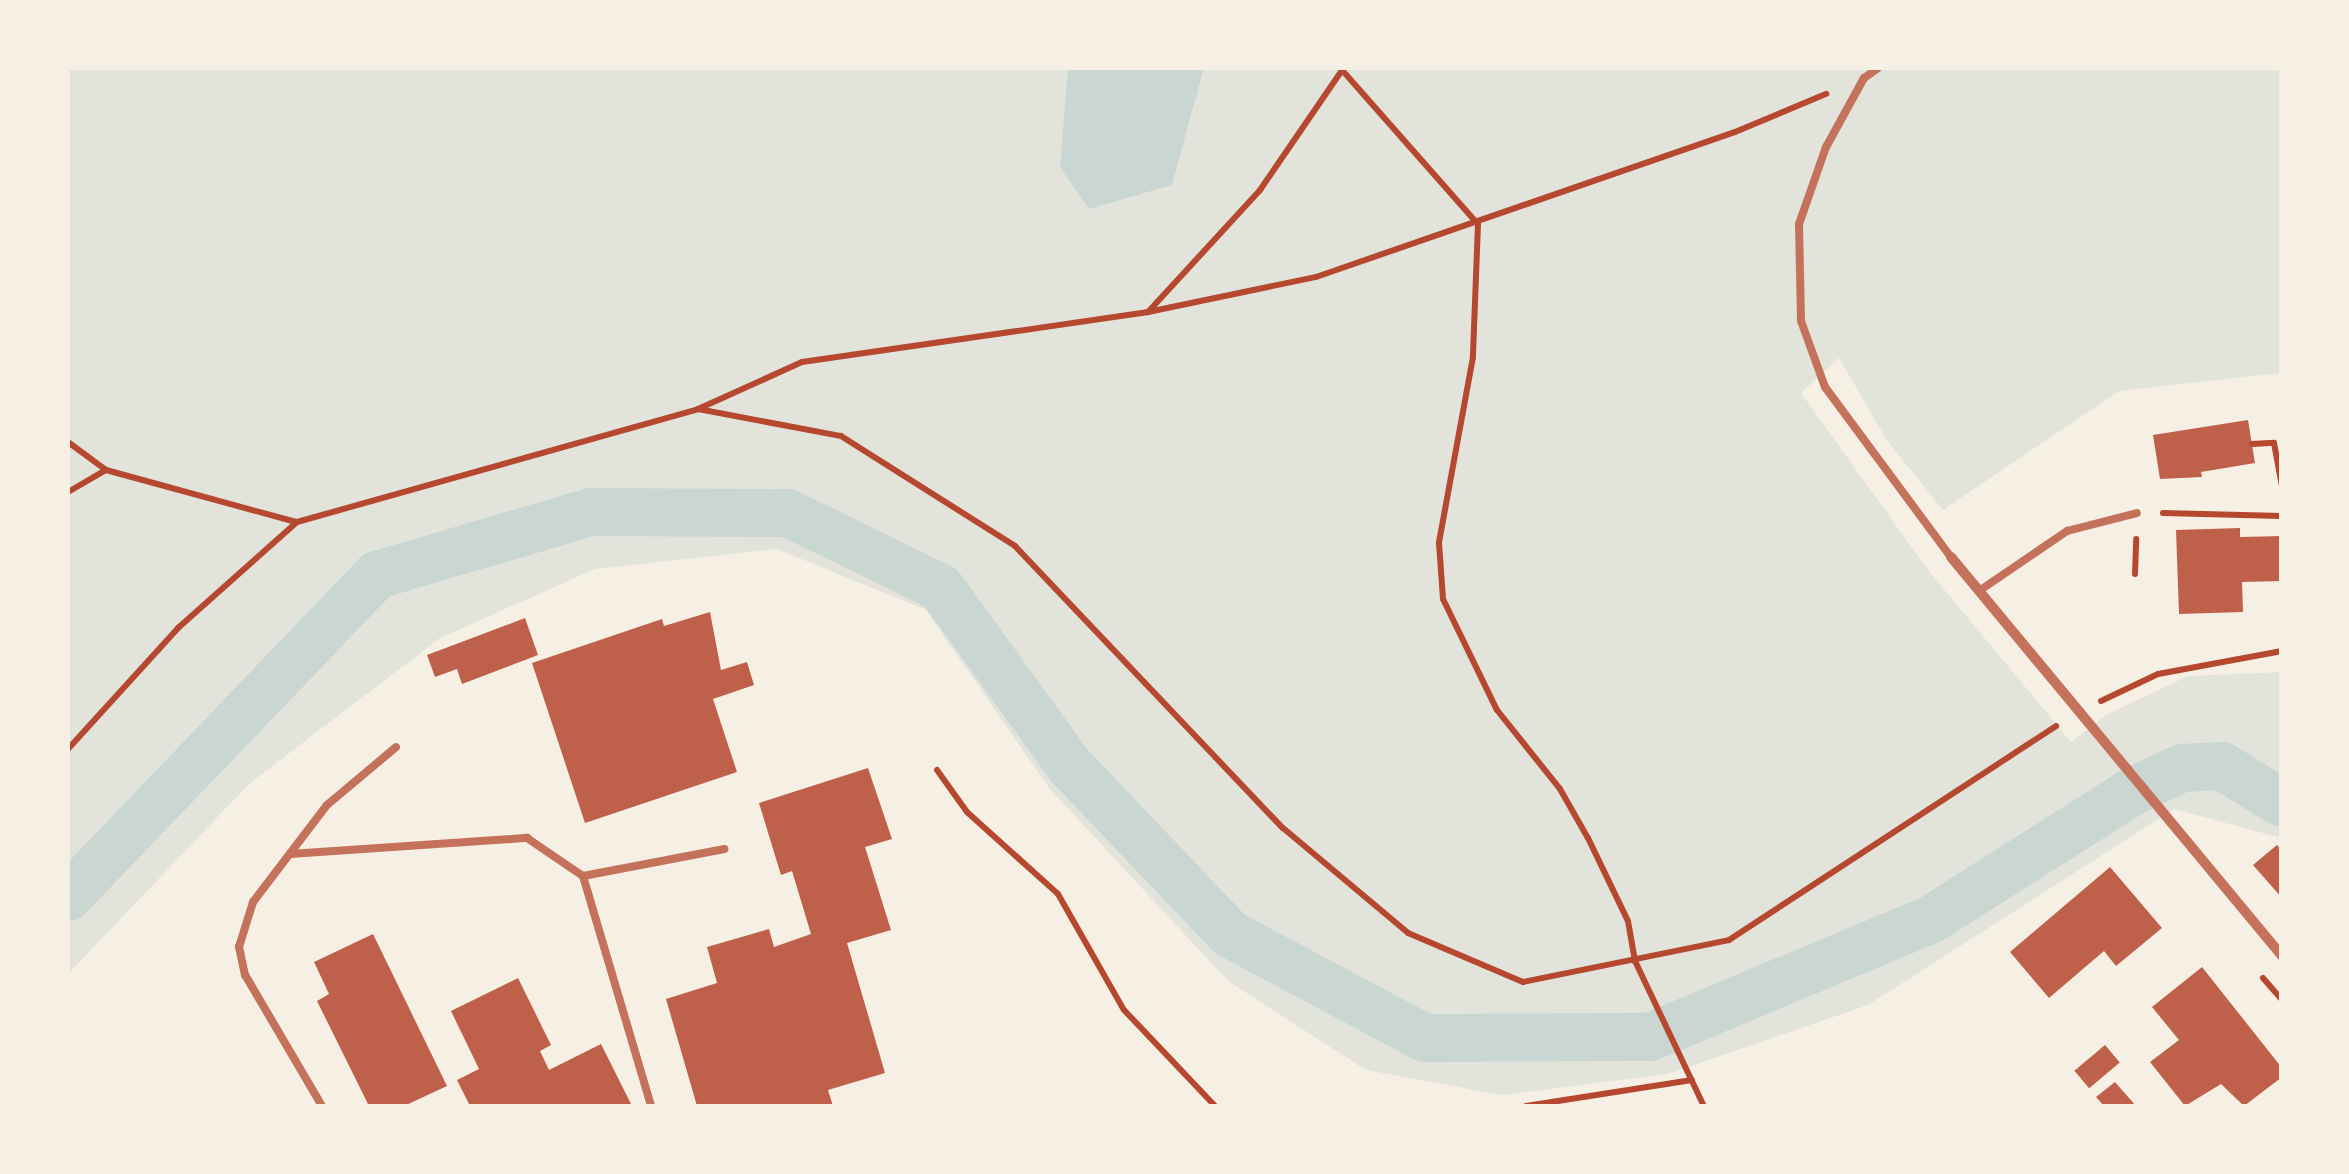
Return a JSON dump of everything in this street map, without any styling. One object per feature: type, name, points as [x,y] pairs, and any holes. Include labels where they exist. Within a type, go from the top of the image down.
[{"type":"street","points":[[1951,557],[2282,956]]},
{"type":"lane","points":[[1878,68],[1864,78],[1826,148],[1799,224],[1802,321],[1825,387],[1951,557]]},
{"type":"lane","points":[[1979,591],[2067,531],[2137,512]]},
{"type":"lane","points":[[322,1106],[246,975],[239,947],[254,902],[328,805],[396,747]]},
{"type":"lane","points":[[290,854],[527,838],[584,876],[651,1106]]},
{"type":"lane","points":[[584,876],[724,850]]},
{"type":"path","points":[[1148,312],[1260,190],[1343,69],[1478,224],[1474,358],[1438,543],[1444,599],[1497,710],[1560,788],[1588,838],[1628,921],[1634,961],[1704,1106]]},
{"type":"path","points":[[68,749],[178,628],[297,522],[698,410],[802,362],[1148,312],[1316,277],[1736,132],[1864,78]]},
{"type":"path","points":[[698,410],[841,436],[1016,546],[1283,828],[1408,933],[1523,982],[1729,940],[2080,711],[2158,674],[2282,651]]},
{"type":"path","points":[[68,442],[106,470],[297,522]]},
{"type":"path","points":[[2252,444],[2274,443],[2282,486]]},
{"type":"path","points":[[68,492],[106,470]]},
{"type":"path","points":[[2137,512],[2282,516]]},
{"type":"path","points":[[937,770],[967,812],[1058,894],[1124,1010],[1215,1106]]},
{"type":"path","points":[[1526,1106],[1692,1080]]},
{"type":"shaded area","points":[[68,68],[1068,68],[1060,167],[1172,185],[1204,68],[2281,68],[2281,373],[2119,391],[1943,510],[1888,442],[1839,358],[1801,393],[1928,570],[2071,742],[2106,715],[2188,676],[2281,672],[2281,838],[2174,809],[1868,1005],[1668,1074],[1502,1095],[1366,1070],[1228,981],[1049,788],[926,610],[777,549],[595,569],[440,638],[250,783],[68,974]]},
{"type":"shaded area","points":[[1068,68],[1204,68],[1172,185],[1089,209],[1060,167]]},
{"type":"building","points":[[2248,420],[2255,463],[2201,472],[2202,477],[2160,479],[2153,435]]},
{"type":"building","points":[[2240,528],[2240,537],[2282,536],[2282,581],[2242,582],[2243,612],[2179,614],[2176,530]]},
{"type":"building","points":[[710,612],[721,670],[747,662],[754,685],[713,699],[737,772],[585,823],[532,663],[662,619],[664,626]]},
{"type":"building","points":[[525,618],[538,655],[462,684],[457,669],[435,677],[427,655]]},
{"type":"building","points":[[868,768],[892,839],[865,847],[891,930],[847,943],[885,1073],[828,1090],[833,1106],[697,1106],[666,999],[717,983],[707,947],[769,929],[774,947],[811,934],[792,871],[781,875],[759,803]]},
{"type":"building","points":[[2277,845],[2282,850],[2282,898],[2253,865]]},
{"type":"building","points":[[2110,867],[2162,928],[2116,966],[2104,951],[2049,998],[2010,952]]},
{"type":"building","points":[[373,934],[447,1086],[404,1106],[369,1106],[317,1001],[329,994],[314,962]]},
{"type":"building","points":[[2202,967],[2282,1068],[2282,1077],[2244,1106],[2221,1084],[2185,1106],[2150,1062],[2179,1040],[2152,1007]]},
{"type":"building","points":[[518,978],[551,1045],[540,1051],[549,1070],[601,1044],[632,1106],[470,1106],[457,1080],[479,1069],[451,1011]]},
{"type":"building","points":[[2105,1045],[2120,1063],[2089,1088],[2074,1071]]},
{"type":"building","points":[[2115,1082],[2136,1106],[2104,1106],[2096,1097]]},
{"type":"waterway","points":[[68,897],[377,575],[591,512],[788,513],[941,588],[1070,766],[1230,934],[1425,1038],[1650,1037],[1930,920],[2133,791],[2182,768],[2222,766],[2282,803]]}]
